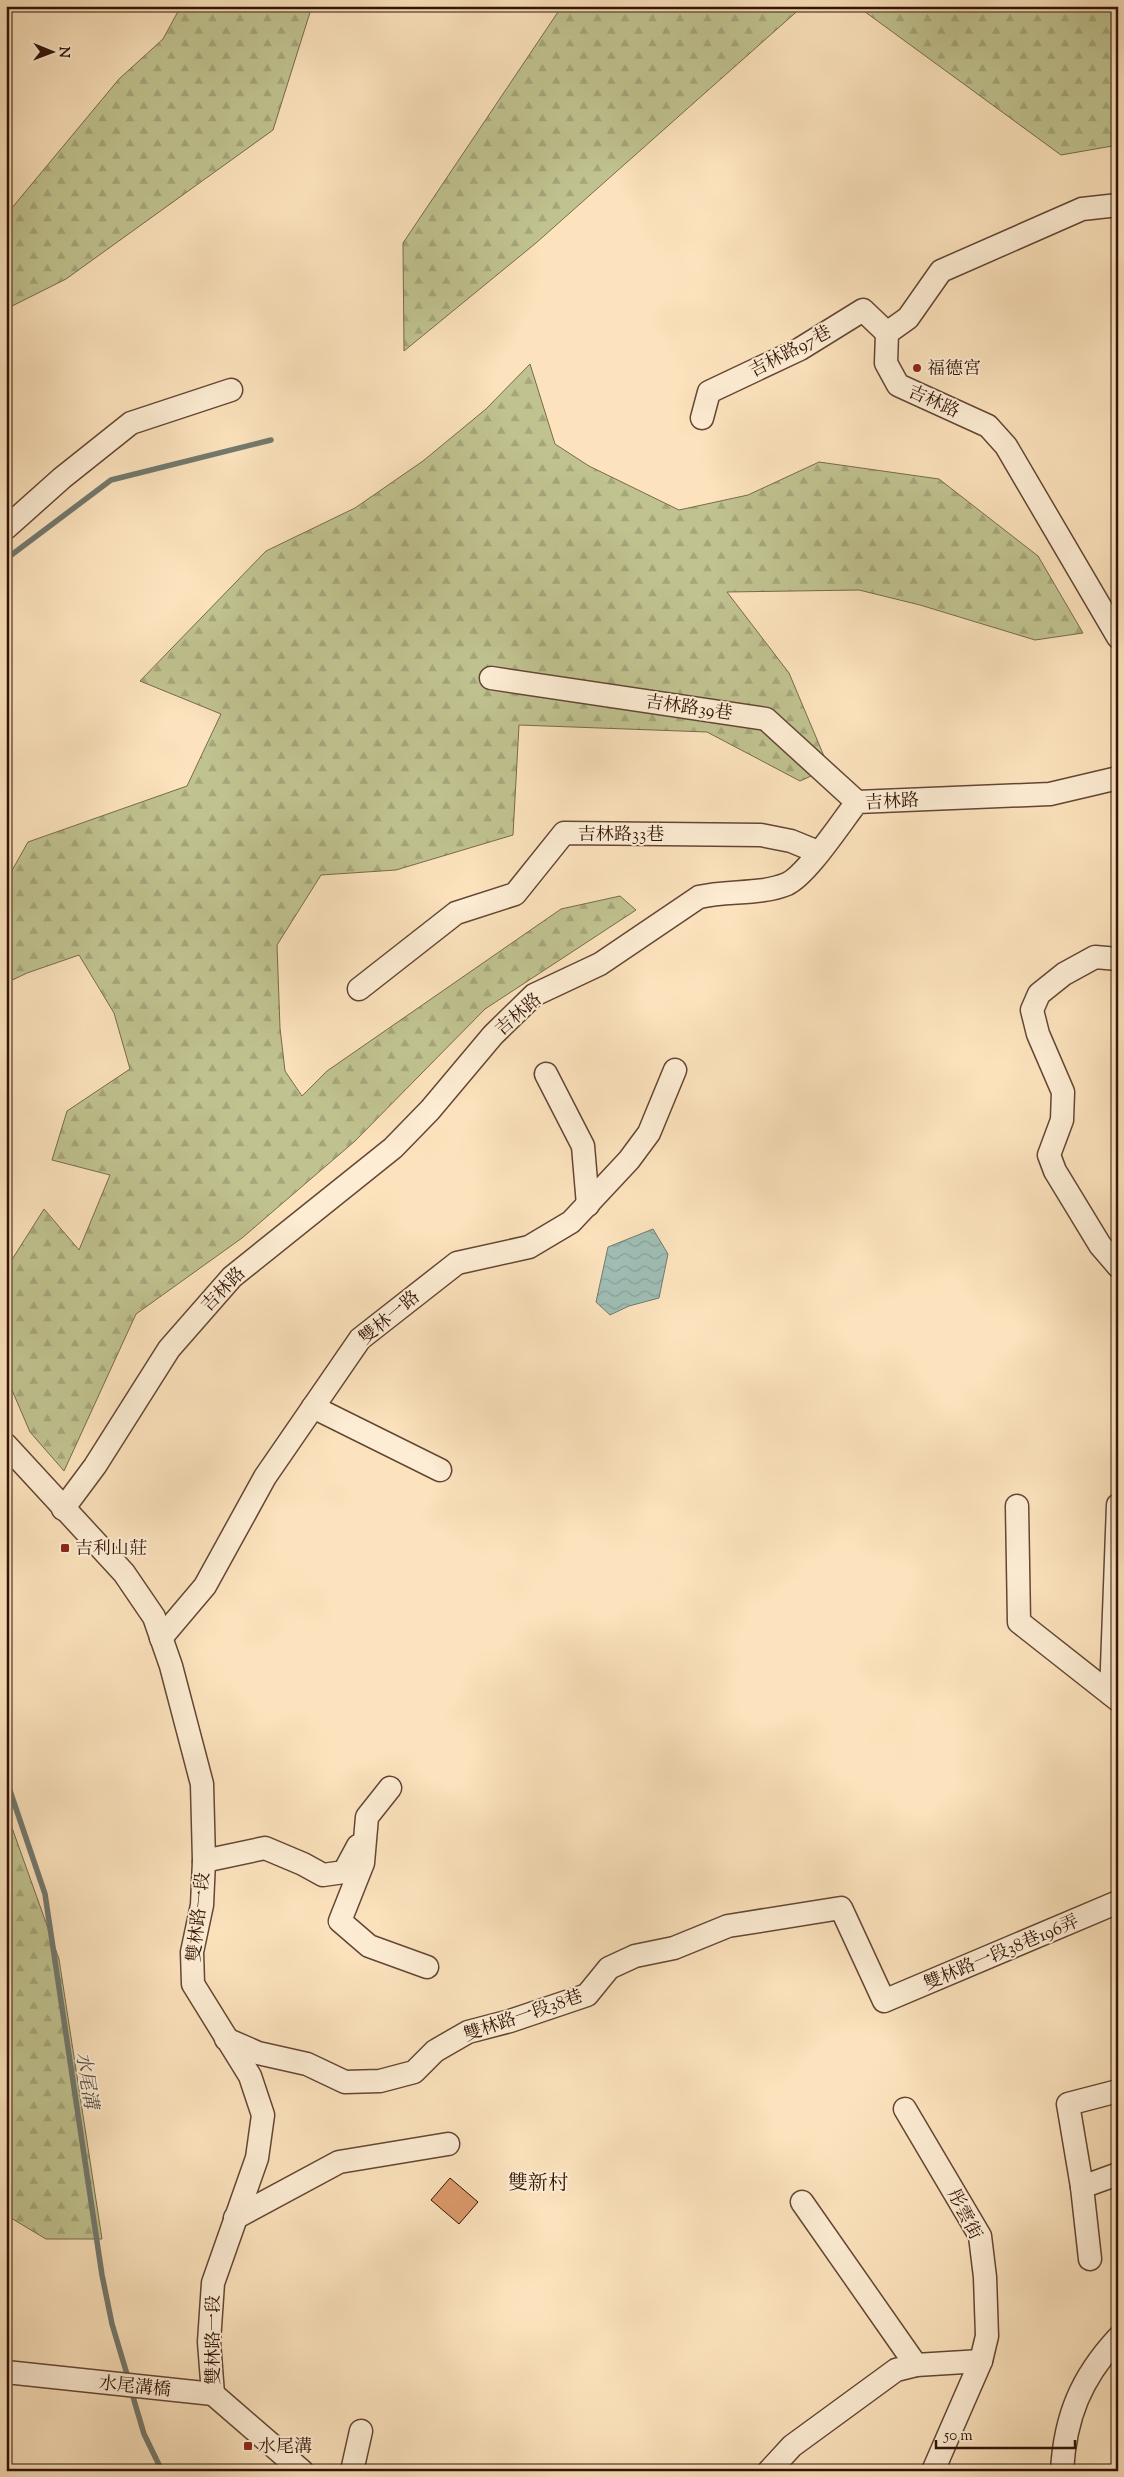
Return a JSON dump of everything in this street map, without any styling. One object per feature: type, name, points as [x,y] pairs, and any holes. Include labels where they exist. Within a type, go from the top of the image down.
[{"type":"street","points":[[887,333],[908,318],[941,272],[1082,209],[1118,205]]},
{"type":"street","name":"吉林路97巷","points":[[702,418],[709,392],[800,349],[863,310],[887,333]]},
{"type":"street","name":"吉林路","points":[[887,333],[886,363],[898,385],[988,426],[1006,446],[1118,637]]},
{"type":"street","points":[[6,528],[62,478],[131,423],[231,390]]},
{"type":"street","name":"吉林路39巷","points":[[491,678],[766,718],[857,802]]},
{"type":"street","name":"吉林路","points":[[63,1509],[95,1466],[169,1349],[232,1277],[393,1148],[430,1110],[493,1035],[534,995],[600,964],[699,897],[787,884],[805,872],[857,802],[1050,794],[1118,778]]},
{"type":"street","name":"吉林路33巷","points":[[359,988],[456,913],[515,894],[564,834],[761,835],[791,841],[818,852]]},
{"type":"street","points":[[1118,960],[1095,957],[1064,974],[1039,994],[1032,1010],[1038,1034],[1063,1092],[1062,1120],[1049,1155],[1055,1171],[1100,1246],[1118,1266]]},
{"type":"street","name":"雙林一路","points":[[161,1638],[205,1586],[265,1477],[360,1339],[457,1263],[529,1247],[571,1222],[629,1160],[650,1133],[676,1070]]},
{"type":"street","points":[[546,1074],[583,1146],[588,1205]]},
{"type":"street","points":[[313,1407],[440,1470]]},
{"type":"street","name":"雙林路一段","points":[[6,1445],[124,1573],[154,1617],[171,1666],[202,1784],[204,1861],[202,1905],[192,1952],[193,1984],[250,2076],[263,2115],[257,2158],[213,2284],[209,2342],[213,2394]]},
{"type":"street","points":[[1114,1697],[1118,1504]]},
{"type":"street","points":[[1018,1506],[1019,1622],[1114,1697]]},
{"type":"street","points":[[390,1788],[367,1817],[363,1863],[340,1921],[369,1946],[427,1967]]},
{"type":"street","points":[[204,1861],[265,1848],[303,1864],[323,1876],[344,1872],[364,1836]]},
{"type":"street","name":"雙林路一段38巷196弄","points":[[884,2001],[1118,1902]]},
{"type":"street","name":"雙林路一段38巷","points":[[225,2038],[258,2054],[307,2064],[345,2082],[380,2081],[414,2072],[435,2051],[468,2032],[510,2021],[587,1995],[609,1968],[635,1956],[674,1948],[728,1926],[841,1908],[884,2001]]},
{"type":"street","points":[[1090,2259],[1082,2187],[1068,2104],[1118,2091]]},
{"type":"street","name":"彤雲街","points":[[905,2109],[980,2236],[985,2277],[987,2336],[981,2361],[933,2471]]},
{"type":"street","points":[[235,2218],[339,2162],[448,2144]]},
{"type":"street","points":[[1082,2187],[1118,2174]]},
{"type":"street","points":[[802,2202],[916,2364]]},
{"type":"street","points":[[1062,2471],[1064,2440],[1078,2393],[1104,2352],[1118,2338]]},
{"type":"street","points":[[769,2471],[792,2446],[896,2370],[916,2364],[981,2361]]},
{"type":"street","name":"水尾溝橋","points":[[8,2379],[58,2378],[213,2394]]},
{"type":"street","points":[[213,2394],[302,2471]]},
{"type":"street","points":[[352,2471],[360,2431]]},
{"type":"green space","points":[[181,6],[312,6],[273,130],[66,279],[6,309],[6,215],[119,79],[163,39]]},
{"type":"green space","points":[[562,6],[803,6],[536,243],[404,351],[403,243]]},
{"type":"green space","points":[[857,6],[1097,6],[1118,14],[1118,145],[1061,155]]},
{"type":"green space","points":[[530,364],[555,444],[589,466],[679,510],[748,495],[819,462],[939,479],[1038,556],[1083,633],[1035,640],[920,605],[859,590],[727,592],[789,673],[829,768],[800,781],[707,732],[519,725],[513,835],[396,870],[321,875],[277,945],[280,1028],[285,1071],[302,1096],[327,1071],[561,909],[620,896],[636,910],[485,1009],[355,1141],[242,1238],[136,1314],[64,1471],[30,1432],[6,1376],[6,1269],[44,1209],[79,1250],[110,1175],[52,1160],[67,1111],[130,1069],[114,1013],[79,955],[27,973],[6,983],[6,881],[28,842],[187,786],[221,714],[140,681],[266,551],[355,508],[423,461],[486,409]]},
{"type":"green space","points":[[6,1811],[59,1959],[102,2239],[46,2239],[6,2215]]},
{"type":"water","points":[[653,1229],[668,1254],[659,1298],[629,1306],[610,1315],[596,1302],[608,1247]]},
{"type":"building","points":[[450,2178],[478,2202],[459,2224],[431,2200]]},
{"type":"waterway","points":[[6,559],[111,480],[271,440]]},
{"type":"waterway","name":"水尾溝","points":[[6,1779],[45,1894],[102,2275],[112,2324],[129,2381]]},
{"type":"waterway","name":"水尾溝","points":[[131,2390],[144,2434],[162,2471]]},
{"type":"place","name":"福德宮","points":[[917,368]]},
{"type":"place","name":"吉利山莊","points":[[65,1548]]},
{"type":"place","name":"水尾溝","points":[[248,2446]]},
{"type":"district","name":"雙新村","points":[[538,2182]]}]
